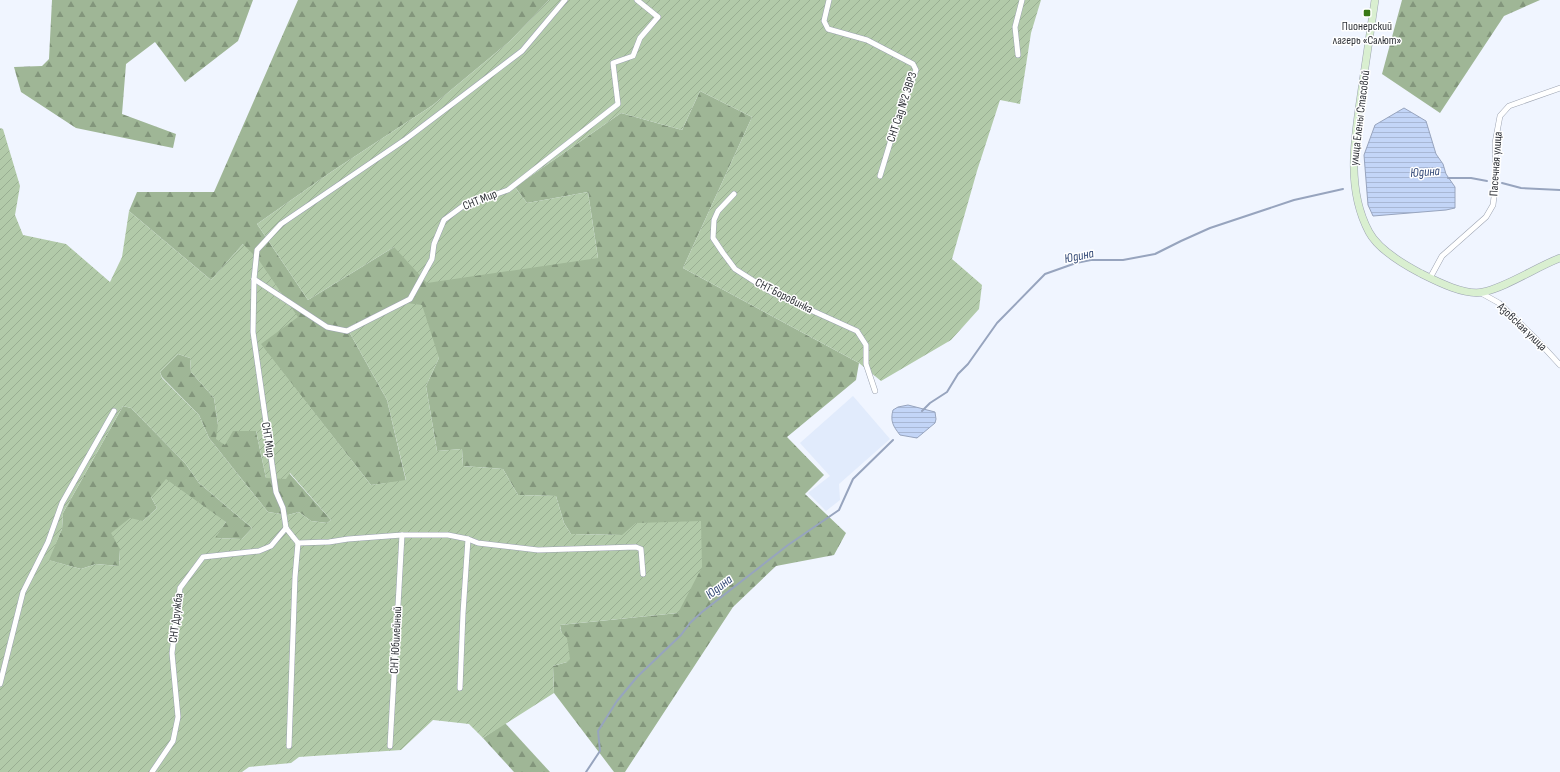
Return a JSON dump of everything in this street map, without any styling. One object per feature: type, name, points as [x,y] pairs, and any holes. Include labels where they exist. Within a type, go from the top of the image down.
[{"type":"main road","name":"улица Елены Стасовой","points":[[1375,0],[1357,120],[1354,156],[1355,187],[1360,212],[1370,233],[1393,257],[1405,265],[1430,278],[1462,291],[1481,293],[1495,289],[1560,258]]},
{"type":"street","name":"СНТ Мир","points":[[286,528],[283,508],[276,492],[253,332],[254,279],[257,250],[281,224],[406,139],[522,51],[565,0]]},
{"type":"street","name":"СНТ Мир","points":[[254,279],[326,327],[347,331],[410,299],[432,259],[434,244],[444,220],[463,206],[508,190],[618,104],[613,63],[633,56],[640,38],[658,17],[637,0]]},
{"type":"street","name":"СНТ Сад №2 ЭВРЗ","points":[[829,0],[824,21],[828,29],[867,40],[913,64],[916,70],[896,120],[880,176]]},
{"type":"street","points":[[1018,55],[1015,26],[1022,0]]},
{"type":"street","name":"Пасечная улица","points":[[1430,278],[1442,256],[1486,217],[1493,205],[1496,180],[1495,143],[1500,116],[1509,106],[1560,88]]},
{"type":"street","name":"СНТ Боровинка","points":[[734,194],[718,211],[714,220],[713,238],[723,253],[735,269],[771,292],[857,331],[866,345],[866,364],[875,391]]},
{"type":"street","name":"Азовская улица","points":[[1481,293],[1499,303],[1560,365]]},
{"type":"street","points":[[0,684],[23,592],[48,542],[62,503],[114,411]]},
{"type":"street","points":[[286,528],[298,543],[295,577],[289,746]]},
{"type":"street","name":"СНТ Дружба","points":[[152,772],[173,741],[178,717],[172,653],[180,588],[203,557],[259,551],[270,546],[286,528]]},
{"type":"street","points":[[298,543],[329,542],[402,535],[448,535],[468,539],[478,544],[538,550],[636,547],[640,548],[643,574]]},
{"type":"street","name":"СНТ Юбилейный","points":[[390,746],[402,535]]},
{"type":"street","points":[[460,688],[468,539]]},
{"type":"shaded area","points":[[853,396],[890,439],[839,484],[840,500],[826,511],[808,493],[830,476],[800,443]]},
{"type":"green space","points":[[52,0],[253,0],[238,41],[185,82],[155,42],[126,64],[122,114],[176,134],[173,148],[76,128],[21,92],[14,67],[42,66],[49,59]]},
{"type":"green space","points":[[298,0],[549,0],[510,41],[433,105],[331,172],[257,224],[308,300],[394,247],[598,258],[588,192],[527,203],[515,187],[621,113],[682,130],[700,91],[752,117],[683,268],[859,363],[856,380],[787,437],[824,475],[805,494],[846,533],[834,555],[776,566],[733,607],[625,772],[614,772],[554,693],[553,666],[567,662],[560,625],[678,613],[622,535],[571,534],[564,523],[556,496],[518,495],[503,469],[463,466],[462,449],[437,451],[426,386],[439,358],[399,302],[347,328],[387,400],[406,481],[371,485],[260,344],[243,244],[211,280],[129,211],[137,192],[214,192]]},
{"type":"green space","points":[[549,0],[1041,0],[1031,33],[1020,104],[1000,100],[977,171],[952,259],[982,285],[979,309],[951,340],[881,381],[859,363],[683,268],[752,117],[700,91],[682,130],[621,113],[515,187],[527,203],[588,192],[598,258],[427,283],[394,247],[308,300],[257,224],[331,172],[433,105],[510,41]]},
{"type":"green space","points":[[1402,0],[1540,0],[1504,16],[1440,113],[1382,74]]},
{"type":"green space","points":[[0,128],[3,129],[20,186],[15,215],[23,235],[66,244],[110,282],[122,257],[129,211],[211,280],[243,244],[258,259],[298,317],[261,344],[371,485],[406,480],[387,400],[347,328],[399,302],[422,305],[439,358],[426,386],[437,451],[462,449],[463,466],[503,469],[518,495],[556,496],[564,523],[571,534],[622,535],[636,523],[701,521],[702,567],[678,613],[560,625],[561,632],[567,638],[570,659],[567,662],[553,666],[554,693],[483,738],[469,724],[433,720],[401,750],[299,757],[291,763],[249,767],[242,772],[0,772]],"holes":[[[178,354],[190,358],[191,372],[214,398],[218,425],[216,439],[225,445],[233,431],[256,431],[266,478],[286,479],[290,473],[331,520],[327,523],[311,521],[299,512],[288,515],[268,512],[209,438],[199,415],[162,378],[160,372]],[[123,406],[131,408],[185,463],[199,483],[252,528],[242,539],[215,538],[226,522],[166,479],[151,497],[157,508],[143,521],[130,518],[111,533],[120,549],[119,566],[96,564],[81,569],[49,560],[62,529],[63,513]]]},
{"type":"green space","points":[[178,354],[190,358],[191,372],[214,398],[218,425],[233,431],[256,431],[266,478],[289,473],[331,520],[327,523],[311,521],[299,512],[288,515],[268,512],[209,438],[199,415],[162,377],[160,372]]},
{"type":"green space","points":[[123,406],[131,408],[185,463],[199,483],[252,528],[242,539],[214,538],[226,522],[151,497],[157,508],[143,521],[120,549],[119,566],[96,564],[81,569],[48,560],[62,529],[63,513]]},
{"type":"green space","points":[[505,723],[550,772],[514,772],[483,738]]},
{"type":"water","points":[[1404,108],[1426,121],[1436,154],[1443,164],[1446,174],[1455,187],[1455,208],[1373,216],[1368,205],[1364,155],[1375,125]]},
{"type":"water","points":[[908,405],[935,412],[935,423],[917,438],[900,435],[893,423],[893,410],[898,407]]},
{"type":"waterway","name":"Юдина","points":[[1448,178],[1471,178],[1487,181]]},
{"type":"waterway","name":"Юдина","points":[[1502,183],[1521,188],[1560,190]]},
{"type":"waterway","name":"Юдина","points":[[922,411],[930,403],[947,392],[958,374],[968,364],[997,323],[1045,274],[1076,263],[1091,260],[1123,260],[1155,254],[1210,228],[1294,200],[1343,189]]},
{"type":"waterway","name":"Юдина","points":[[586,772],[600,751],[598,731],[617,701],[637,677],[681,635],[690,623],[702,612],[788,545],[839,510],[853,479],[893,440]]},
{"type":"place","name":"Пионерский лагерь «Салют»","points":[[1367,13]]}]
